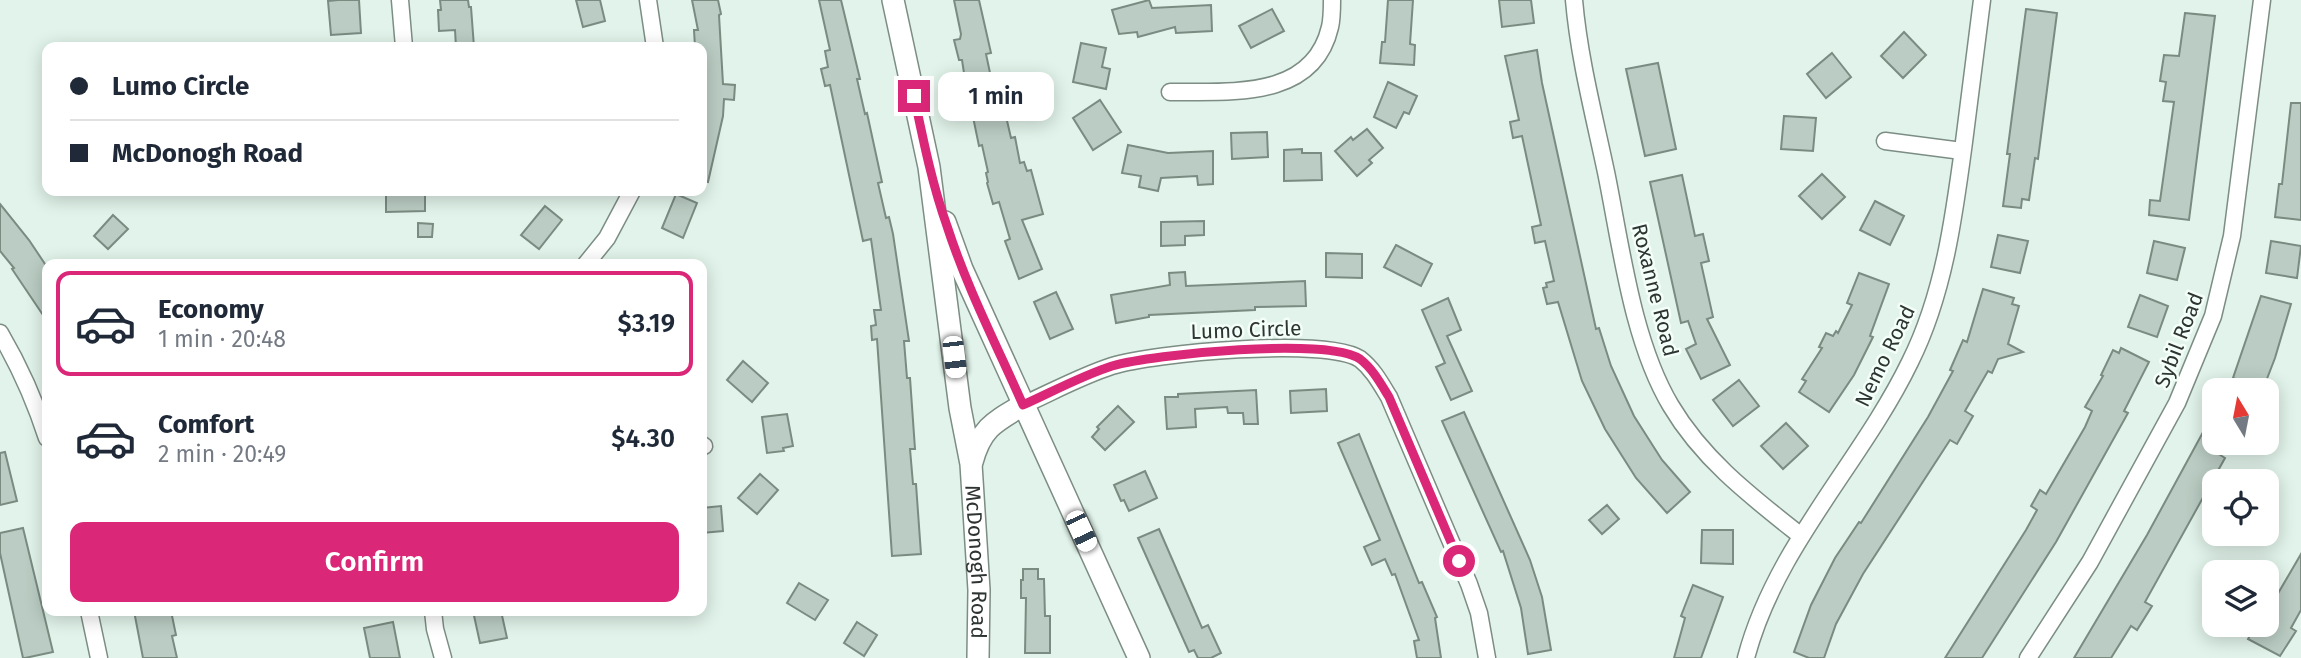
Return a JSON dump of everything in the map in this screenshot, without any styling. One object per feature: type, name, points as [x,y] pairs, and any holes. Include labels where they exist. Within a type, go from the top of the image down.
[{"type":"main road","name":"McDonogh Road","points":[[893,0],[929,167],[960,408],[971,464],[979,590],[978,658]]},
{"type":"main road","points":[[929,167],[962,269],[1139,658]]},
{"type":"main road","name":"McDonogh Road","points":[[971,464],[977,442],[983,433],[991,424],[1023,405]]},
{"type":"street","points":[[400,0],[404,42]]},
{"type":"street","points":[[648,0],[654,42]]},
{"type":"street","points":[[1170,92],[1268,88],[1289,80],[1307,67],[1323,48],[1331,26],[1332,0]]},
{"type":"street","name":"Roxanne Road","points":[[1574,0],[1632,300],[1655,374],[1671,406],[1717,466],[1801,536]]},
{"type":"street","name":"Nemo Road","points":[[1746,658],[1778,577],[1801,536],[1887,405],[1911,361],[1932,309],[1946,254],[1982,0]]},
{"type":"street","name":"Sybil Road","points":[[2028,658],[2090,562],[2177,403],[2213,316],[2232,236],[2262,0]]},
{"type":"street","points":[[1885,141],[1962,151]]},
{"type":"street","points":[[590,259],[607,237],[629,196]]},
{"type":"street","points":[[0,333],[16,360],[42,422]]},
{"type":"street","name":"Lumo Circle","points":[[1023,405],[1111,366],[1169,355],[1304,348],[1331,349],[1360,360],[1375,374],[1389,397],[1469,584],[1479,612],[1487,658]]},
{"type":"street","points":[[90,616],[99,658]]},
{"type":"street","points":[[434,616],[443,658]]},
{"type":"building","points":[[359,0],[361,33],[331,35],[328,1]]},
{"type":"building","points":[[440,0],[468,0],[474,42],[456,42],[455,30],[439,31],[438,10],[441,10]]},
{"type":"building","points":[[576,0],[600,0],[605,21],[583,27]]},
{"type":"building","points":[[692,0],[718,0],[721,14],[723,84],[735,85],[734,100],[724,99],[723,116],[708,182],[707,42],[695,42],[694,30],[698,30]]},
{"type":"building","points":[[819,0],[841,0],[882,182],[878,183],[886,218],[889,217],[893,234],[909,341],[904,341],[907,378],[910,378],[915,449],[910,449],[913,484],[916,484],[921,554],[892,556],[877,339],[872,340],[871,326],[876,325],[874,310],[881,310],[871,239],[863,241],[830,85],[825,86],[821,69],[828,67],[825,51],[830,50]]},
{"type":"building","points":[[954,0],[979,0],[991,53],[986,54],[993,87],[999,86],[1011,138],[1015,137],[1020,163],[1024,162],[1027,171],[1031,170],[1043,214],[1022,220],[1042,269],[1019,279],[1005,241],[1010,239],[999,202],[993,204],[982,145],[979,146],[970,112],[962,60],[959,60],[954,40],[960,39],[961,34]]},
{"type":"building","points":[[1149,0],[1152,8],[1211,5],[1212,31],[1176,33],[1175,27],[1138,37],[1137,32],[1119,34],[1112,10]]},
{"type":"building","points":[[1388,0],[1413,0],[1410,44],[1415,45],[1414,65],[1380,63],[1382,42],[1385,42]]},
{"type":"building","points":[[1499,0],[1531,0],[1534,23],[1502,27]]},
{"type":"building","points":[[1272,9],[1284,31],[1251,48],[1239,26]]},
{"type":"building","points":[[2026,9],[2057,13],[2038,159],[2035,158],[2029,200],[2022,199],[2021,208],[2003,206]]},
{"type":"building","points":[[2185,13],[2215,16],[2189,220],[2149,215],[2150,200],[2160,201],[2174,102],[2163,101],[2166,82],[2160,81],[2164,55],[2179,56]]},
{"type":"building","points":[[1904,32],[1926,55],[1903,78],[1881,56]]},
{"type":"building","points":[[1081,43],[1106,48],[1102,67],[1110,69],[1106,89],[1073,82]]},
{"type":"building","points":[[1537,50],[1596,329],[1599,328],[1611,366],[1634,416],[1662,460],[1690,492],[1667,513],[1636,478],[1605,429],[1582,381],[1558,302],[1547,304],[1543,288],[1547,287],[1546,283],[1554,281],[1545,241],[1535,243],[1532,227],[1541,225],[1522,136],[1513,138],[1510,122],[1519,120],[1505,56]]},
{"type":"building","points":[[1832,53],[1851,77],[1826,98],[1807,74]]},
{"type":"building","points":[[1658,63],[1676,149],[1645,156],[1626,69]]},
{"type":"building","points":[[1388,82],[1417,96],[1409,114],[1404,112],[1396,128],[1374,117]]},
{"type":"building","points":[[1100,100],[1121,132],[1093,150],[1073,118]]},
{"type":"building","points":[[2291,103],[2301,103],[2301,220],[2275,217],[2279,184],[2282,184]]},
{"type":"building","points":[[1784,116],[1816,118],[1813,151],[1781,149]]},
{"type":"building","points":[[1367,129],[1383,148],[1369,160],[1372,163],[1357,176],[1335,151],[1351,137],[1353,140]]},
{"type":"building","points":[[1267,132],[1268,157],[1232,159],[1231,133]]},
{"type":"building","points":[[1128,145],[1168,153],[1213,151],[1213,184],[1198,185],[1197,176],[1161,178],[1158,191],[1139,187],[1141,176],[1122,173]]},
{"type":"building","points":[[1302,149],[1302,153],[1321,153],[1322,180],[1284,181],[1284,150]]},
{"type":"building","points":[[1822,174],[1845,197],[1822,219],[1799,196]]},
{"type":"building","points":[[1682,175],[1695,236],[1703,234],[1709,261],[1701,263],[1713,317],[1707,319],[1730,365],[1701,379],[1686,349],[1696,344],[1688,321],[1681,323],[1650,182]]},
{"type":"building","points":[[386,196],[425,196],[425,211],[386,212]]},
{"type":"building","points":[[675,196],[697,203],[683,238],[662,228]]},
{"type":"building","points":[[1875,201],[1904,216],[1890,245],[1860,230]]},
{"type":"building","points":[[0,204],[42,260],[42,314],[12,269],[14,268],[0,251]]},
{"type":"building","points":[[545,206],[562,220],[539,249],[521,235]]},
{"type":"building","points":[[113,215],[128,229],[108,249],[94,236]]},
{"type":"building","points":[[1204,221],[1204,235],[1185,236],[1185,245],[1161,246],[1161,222]]},
{"type":"building","points":[[418,223],[433,224],[432,237],[418,237]]},
{"type":"building","points":[[1998,235],[2028,241],[2020,273],[1991,267]]},
{"type":"building","points":[[2154,241],[2185,248],[2177,280],[2147,273]]},
{"type":"building","points":[[2271,241],[2301,246],[2297,278],[2266,273]]},
{"type":"building","points":[[1396,245],[1432,264],[1421,286],[1384,267]]},
{"type":"building","points":[[1326,253],[1362,254],[1362,278],[1326,277]]},
{"type":"building","points":[[1185,272],[1186,286],[1305,281],[1306,306],[1149,315],[1116,323],[1111,295],[1170,285],[1169,273]]},
{"type":"building","points":[[1859,273],[1889,284],[1870,336],[1873,337],[1854,375],[1829,412],[1799,392],[1806,381],[1802,379],[1822,348],[1819,347],[1826,333],[1833,336],[1836,331],[1838,333],[1852,305],[1847,303]]},
{"type":"building","points":[[1983,289],[2014,298],[2012,304],[2019,306],[2008,344],[2023,352],[1998,359],[1992,373],[1988,371],[1965,411],[1973,416],[1957,444],[1950,440],[1863,574],[1836,624],[1824,658],[1809,658],[1794,652],[1811,605],[1835,558],[1859,522],[1861,523],[1928,417],[1953,371],[1950,370],[1963,340],[1967,342]]},
{"type":"building","points":[[1056,292],[1073,329],[1050,339],[1034,302]]},
{"type":"building","points":[[2140,295],[2168,306],[2157,337],[2128,327]]},
{"type":"building","points":[[2261,296],[2291,304],[2267,378],[2233,378]]},
{"type":"building","points":[[1448,298],[1461,330],[1447,336],[1472,391],[1451,400],[1436,367],[1445,363],[1422,310]]},
{"type":"building","points":[[2121,348],[2149,362],[2124,411],[2128,413],[2056,542],[1982,658],[1945,658],[2026,530],[2037,510],[2031,506],[2040,490],[2046,494],[2085,427],[2092,411],[2085,407],[2103,376],[2101,375],[2113,350],[2119,353]]},
{"type":"building","points":[[743,361],[768,383],[752,402],[727,380]]},
{"type":"building","points":[[1739,380],[1759,406],[1733,426],[1713,400]]},
{"type":"building","points":[[1326,389],[1327,411],[1291,413],[1290,391]]},
{"type":"building","points":[[1256,390],[1258,424],[1244,424],[1243,413],[1228,413],[1227,407],[1195,409],[1196,427],[1167,429],[1165,397]]},
{"type":"building","points":[[1118,406],[1134,422],[1105,450],[1092,437],[1099,429],[1097,427]]},
{"type":"building","points":[[1464,412],[1530,560],[1542,597],[1551,650],[1528,654],[1521,608],[1503,551],[1501,552],[1442,421]]},
{"type":"building","points":[[787,414],[793,446],[783,448],[784,451],[767,453],[762,417]]},
{"type":"building","points":[[1786,423],[1808,446],[1783,469],[1761,446]]},
{"type":"building","points":[[1359,434],[1419,583],[1422,582],[1437,617],[1441,658],[1417,658],[1414,641],[1419,640],[1395,574],[1392,575],[1385,559],[1372,565],[1364,547],[1380,540],[1338,443]]},
{"type":"building","points":[[2202,434],[2202,455],[2220,455],[2225,458],[2219,469],[2202,469],[2202,499],[2145,602],[2152,606],[2137,630],[2131,626],[2111,658],[2074,658],[2147,535]]},
{"type":"building","points":[[5,452],[17,501],[0,505],[0,453]]},
{"type":"building","points":[[1145,471],[1157,498],[1129,511],[1114,485]]},
{"type":"building","points":[[760,474],[778,490],[757,514],[738,498]]},
{"type":"building","points":[[1607,505],[1619,519],[1602,534],[1589,520]]},
{"type":"building","points":[[721,506],[723,531],[707,533],[707,507]]},
{"type":"building","points":[[23,528],[42,616],[44,616],[53,652],[23,658],[0,553],[0,533]]},
{"type":"building","points":[[1159,529],[1202,628],[1208,625],[1221,653],[1211,658],[1198,658],[1194,650],[1189,652],[1138,538]]},
{"type":"building","points":[[1702,530],[1733,530],[1733,564],[1701,563]]},
{"type":"building","points":[[2301,554],[2301,610],[2291,628],[2296,631],[2280,656],[2248,639],[2279,637],[2279,592]]},
{"type":"building","points":[[1023,569],[1038,569],[1038,579],[1044,579],[1045,616],[1050,616],[1050,653],[1025,653],[1026,598],[1021,598]]},
{"type":"building","points":[[799,583],[828,600],[815,620],[787,603]]},
{"type":"building","points":[[1693,585],[1723,597],[1701,658],[1674,658],[1685,618],[1681,616]]},
{"type":"building","points":[[135,616],[172,616],[176,635],[172,636],[177,658],[143,658]]},
{"type":"building","points":[[474,616],[502,616],[507,638],[480,643]]},
{"type":"building","points":[[393,622],[400,658],[370,658],[364,628]]},
{"type":"building","points":[[857,622],[877,635],[864,656],[844,643]]},
{"type":"route","points":[[914,96],[929,167],[946,226],[962,269],[1023,405],[1111,366],[1169,355],[1304,348],[1331,349],[1346,353],[1360,360],[1375,374],[1389,397],[1459,561]]}]
